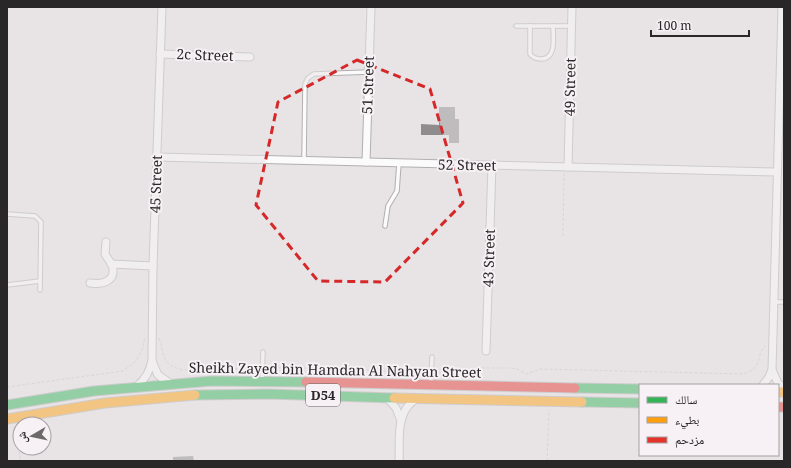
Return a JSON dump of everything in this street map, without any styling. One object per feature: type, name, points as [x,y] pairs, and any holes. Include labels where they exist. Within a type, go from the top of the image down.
[{"type":"main road","name":"Sheikh Zayed bin Hamdan Al Nahyan Street","points":[[7,405],[86,392],[212,381],[431,384],[639,390]]},
{"type":"main road","points":[[165,397],[210,390],[213,387],[212,381]]},
{"type":"main road","points":[[227,395],[229,388],[233,386],[262,385],[279,382]]},
{"type":"main road","name":"Sheikh Zayed bin Hamdan Al Nahyan Street","points":[[9,419],[99,404],[165,397],[227,395],[298,395],[639,403]]},
{"type":"street","name":"45 Street","points":[[136,387],[147,376],[152,360],[153,266],[162,7]]},
{"type":"street","name":"51 Street","points":[[366,162],[371,7]]},
{"type":"street","name":"49 Street","points":[[566,167],[572,7]]},
{"type":"street","points":[[765,384],[772,370],[782,7]]},
{"type":"street","name":"2c Street","points":[[160,54],[250,57]]},
{"type":"street","name":"52 Street","points":[[157,157],[777,172]]},
{"type":"street","name":"43 Street","points":[[486,351],[492,165]]},
{"type":"street","points":[[90,283],[100,284],[108,281],[113,273],[111,264],[105,254],[106,242]]},
{"type":"street","points":[[111,264],[153,266]]},
{"type":"street","name":"45 Street","points":[[152,360],[158,375],[171,384]]},
{"type":"street","points":[[772,370],[778,383],[784,389]]},
{"type":"street","points":[[387,397],[396,408],[401,421]]},
{"type":"street","points":[[399,461],[401,421],[406,408],[417,398]]},
{"type":"lane","points":[[516,26],[572,26]]},
{"type":"lane","points":[[530,26],[530,54],[533,58],[543,59],[548,58],[552,53],[553,26]]},
{"type":"lane","points":[[304,161],[305,84],[308,78],[314,74],[369,72]]},
{"type":"lane","points":[[386,226],[388,206],[397,191],[399,163]]},
{"type":"lane","points":[[7,214],[35,216],[41,222],[40,290]]},
{"type":"lane","points":[[7,285],[40,281]]},
{"type":"lane","points":[[774,302],[784,302]]},
{"type":"lane","points":[[262,381],[263,352]]},
{"type":"lane","points":[[431,384],[432,358]]},
{"type":"path","points":[[562,236],[566,167]]},
{"type":"path","points":[[7,387],[123,370],[136,361],[142,350],[145,336],[157,336],[160,340],[162,354],[166,360],[170,365],[183,370],[262,368],[457,372],[483,368],[514,368],[527,374],[540,369],[743,374],[753,370],[757,365],[763,348],[768,345],[772,345]]},
{"type":"path","points":[[784,336],[784,351]]},
{"type":"path","points":[[547,461],[549,401]]},
{"type":"path","points":[[9,419],[21,461]]},
{"type":"highlighted area","points":[[357,60],[430,89],[463,203],[385,282],[318,281],[256,205],[278,102]]},
{"type":"building","points":[[439,107],[455,107],[455,119],[459,119],[459,143],[449,143],[449,135],[421,135],[421,124],[439,125]]},
{"type":"building","points":[[193,456],[194,461],[173,461],[173,457]]},
{"type":"traffic: fast","points":[[7,405],[94,391],[212,381],[306,382]]},
{"type":"traffic: fast","points":[[575,388],[639,389]]},
{"type":"traffic: fast","points":[[195,395],[268,394],[394,398]]},
{"type":"traffic: fast","points":[[582,402],[639,403]]},
{"type":"traffic: slow","points":[[779,392],[784,392]]},
{"type":"traffic: slow","points":[[7,419],[105,403],[195,395]]},
{"type":"traffic: slow","points":[[394,398],[582,402]]},
{"type":"traffic: jam","points":[[306,382],[575,388]]},
{"type":"traffic: jam","points":[[779,407],[784,407]]}]
